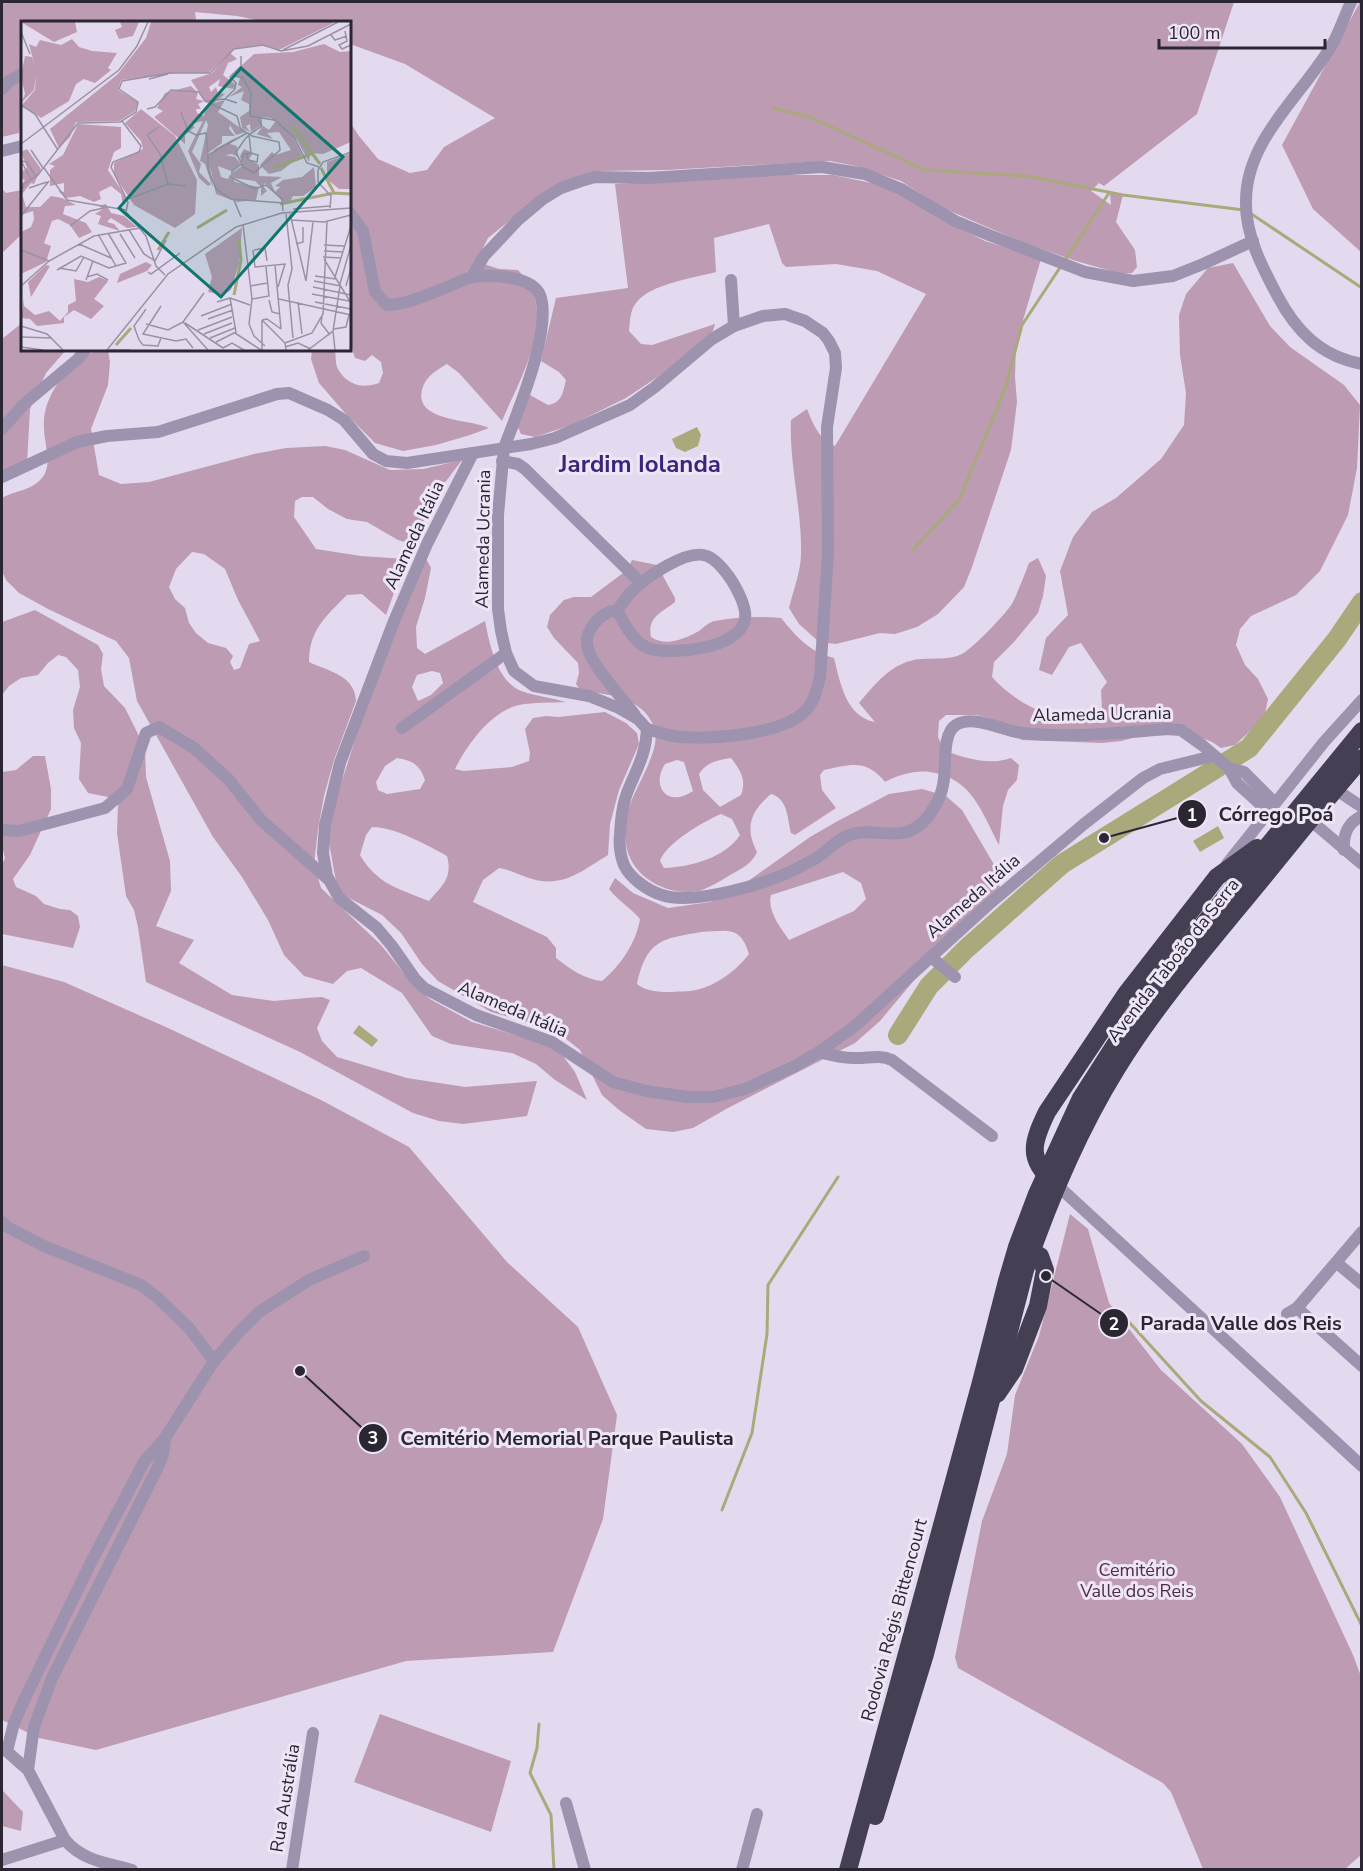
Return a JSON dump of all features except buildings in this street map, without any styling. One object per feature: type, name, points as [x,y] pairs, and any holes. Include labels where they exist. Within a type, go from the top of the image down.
[{"type":"highway","name":"Avenida Taboão da Serra","points":[[981,1382],[1024,1249],[1046,1211],[1052,1180],[1081,1098],[1152,987],[1361,732]]},
{"type":"highway","name":"Avenida Taboão da Serra","points":[[989,1410],[1037,1194],[1052,1180],[1117,1068],[1144,1027],[1362,758]]},
{"type":"highway","points":[[1052,1180],[1035,1160],[1039,1129],[1047,1112],[1126,994],[1217,877],[1275,835]]},
{"type":"highway","name":"Rodovia Régis Bittencourt","points":[[848,1869],[981,1382]]},
{"type":"highway","name":"Rodovia Régis Bittencourt","points":[[861,1869],[875,1815],[925,1654],[989,1410]]},
{"type":"street","points":[[1351,2],[1333,43],[1265,137],[1250,172],[1245,199],[1246,216],[1264,270],[1285,310],[1302,334],[1342,361],[1362,364]]},
{"type":"street","points":[[2,89],[9,81],[21,75]]},
{"type":"street","points":[[2,151],[21,146]]},
{"type":"street","points":[[351,214],[363,231],[375,292],[387,305],[403,304],[472,277],[484,256],[518,220],[543,199],[561,188],[595,177],[648,178],[822,167],[865,174],[901,189],[955,220],[1085,272],[1132,282],[1173,276],[1253,241]]},
{"type":"street","name":"Alameda Ucrania","points":[[472,277],[504,276],[533,285],[540,293],[542,306],[542,326],[531,376],[503,455],[498,515],[498,609],[506,653],[514,670],[534,686],[590,696],[619,708],[642,724],[644,755],[626,794],[619,843],[623,862],[630,875],[662,896],[687,898],[748,888],[776,878],[818,857],[849,834],[867,832],[897,834],[913,831],[925,821],[932,811],[943,785],[948,734],[955,725],[964,722],[984,723],[1020,733],[1085,735],[1181,730],[1221,761],[1237,783],[1272,807]]},
{"type":"street","points":[[731,280],[734,326]]},
{"type":"street","points":[[2,477],[76,442],[107,436],[158,432],[277,394],[289,393],[328,410],[344,420],[373,454],[386,461],[407,462],[473,453],[503,455],[555,438],[630,405],[712,339],[734,326],[763,316],[785,314],[805,321],[823,333],[835,353],[836,368],[826,427],[828,554],[820,677],[815,696],[806,710],[795,719],[770,730],[706,738],[674,736],[642,724],[596,664],[588,648],[587,636],[596,621],[608,612],[617,610],[641,583],[675,562],[690,556],[705,555],[718,563],[739,592],[745,621],[735,635],[719,645],[666,651],[647,648],[625,626],[617,610]]},
{"type":"street","points":[[2,429],[24,404],[78,359],[84,351]]},
{"type":"street","name":"Alameda Itália","points":[[473,453],[427,544],[394,621],[340,763],[325,825],[323,853],[329,880],[339,898],[377,928],[414,979],[424,988],[476,1015],[552,1042],[613,1082],[677,1095],[713,1097],[745,1089],[795,1066],[855,1026],[935,961],[988,905],[1084,824],[1143,778],[1160,769],[1221,761]]},
{"type":"street","points":[[503,455],[525,469],[641,583]]},
{"type":"street","points":[[402,728],[506,653]]},
{"type":"street","points":[[1217,877],[1324,742],[1362,700]]},
{"type":"street","points":[[2,830],[19,831],[105,807],[127,789],[146,733],[159,727],[194,748],[229,780],[261,820],[329,880]]},
{"type":"street","points":[[1335,789],[1362,807]]},
{"type":"street","points":[[1344,850],[1347,828],[1362,816]]},
{"type":"street","points":[[1310,820],[1362,864]]},
{"type":"street","points":[[935,961],[955,977]]},
{"type":"street","points":[[819,1052],[840,1058],[855,1059],[872,1056],[892,1059],[992,1136]]},
{"type":"street","points":[[1052,1180],[1248,1354],[1362,1466]]},
{"type":"street","points":[[2,1222],[7,1227],[44,1246],[141,1285],[189,1328],[214,1361]]},
{"type":"street","points":[[1362,1232],[1337,1263],[1292,1311],[1362,1366]]},
{"type":"street","points":[[132,1869],[84,1857],[65,1840],[28,1770],[4,1749],[14,1723],[92,1562],[144,1462],[165,1438],[214,1361],[238,1332],[259,1312],[309,1281],[364,1256]]},
{"type":"street","points":[[1337,1263],[1362,1284]]},
{"type":"street","points":[[28,1770],[34,1727],[52,1678],[158,1467],[163,1455],[165,1438]]},
{"type":"street","name":"Rua Austrália","points":[[292,1869],[313,1733]]},
{"type":"street","points":[[566,1803],[585,1869]]},
{"type":"street","points":[[742,1869],[757,1814]]},
{"type":"street","points":[[2,1860],[65,1840]]},
{"type":"green space","points":[[2,2],[1234,2],[1197,114],[1104,186],[1099,183],[1091,191],[1111,205],[1110,193],[1123,195],[1116,222],[1135,250],[1137,267],[1132,273],[1122,274],[1022,242],[943,208],[901,181],[856,166],[830,161],[666,170],[600,171],[564,181],[546,191],[488,238],[480,254],[484,264],[499,269],[518,270],[530,287],[536,305],[537,324],[527,365],[502,421],[459,373],[447,364],[431,375],[423,385],[422,400],[427,408],[446,418],[489,428],[436,445],[403,451],[375,443],[345,413],[319,383],[311,359],[312,351],[335,351],[338,369],[350,382],[361,385],[379,383],[383,373],[381,362],[372,355],[365,361],[355,358],[351,337],[351,124],[378,159],[410,173],[427,170],[444,147],[495,118],[405,64],[351,44],[351,21],[260,21],[195,12],[198,21],[21,21],[19,133],[2,137]]},
{"type":"green space","points":[[1360,2],[1361,252],[1313,209],[1282,145]]},
{"type":"green space","points":[[781,175],[833,175],[886,186],[944,221],[985,241],[1041,259],[1016,344],[1017,402],[1011,450],[972,567],[964,587],[938,614],[917,627],[895,634],[880,633],[836,644],[819,642],[799,624],[789,608],[801,561],[800,520],[792,453],[791,420],[807,409],[821,435],[835,446],[926,294],[877,271],[836,264],[786,267],[782,263],[769,224],[714,238],[716,272],[661,286],[643,296],[633,309],[629,331],[641,344],[652,345],[715,324],[713,331],[659,376],[626,398],[571,425],[535,437],[521,434],[516,423],[528,394],[548,405],[556,402],[563,393],[566,380],[559,372],[541,361],[556,298],[628,288],[615,184]]},
{"type":"green space","points":[[2,189],[6,193],[21,190],[21,235],[2,253]]},
{"type":"green space","points":[[1233,263],[1270,326],[1290,347],[1344,385],[1360,405],[1357,468],[1348,515],[1320,571],[1296,595],[1251,616],[1240,629],[1236,645],[1245,665],[1258,679],[1268,699],[1264,718],[1235,745],[1221,748],[1190,733],[1145,735],[1102,743],[1022,740],[989,718],[977,715],[946,715],[939,721],[938,737],[945,751],[986,761],[1011,758],[1019,765],[1017,780],[1008,790],[1003,806],[999,845],[974,798],[956,781],[944,775],[918,772],[895,777],[885,782],[872,770],[850,765],[824,770],[820,775],[822,790],[836,808],[795,835],[791,833],[781,800],[771,794],[764,800],[754,813],[750,827],[757,852],[755,856],[746,866],[716,883],[702,890],[677,891],[654,883],[643,875],[629,856],[626,828],[631,802],[651,758],[656,736],[654,727],[642,709],[633,703],[613,696],[581,691],[576,684],[579,673],[578,663],[554,638],[547,627],[550,615],[564,600],[574,597],[591,597],[627,570],[632,560],[657,565],[675,602],[653,620],[650,630],[651,637],[669,642],[693,634],[715,621],[748,617],[781,618],[810,647],[834,658],[842,687],[851,706],[865,719],[875,722],[859,703],[879,681],[902,664],[921,659],[952,657],[967,651],[1010,607],[1029,563],[1038,558],[1046,576],[1038,613],[994,662],[992,677],[1022,702],[1046,713],[1072,718],[1096,713],[1102,709],[1101,690],[1107,682],[1081,643],[1069,647],[1052,675],[1039,670],[1046,638],[1068,615],[1060,571],[1073,537],[1092,512],[1116,498],[1161,459],[1184,425],[1186,393],[1180,355],[1179,315],[1186,294],[1208,268]],"holes":[[[731,758],[743,779],[741,795],[720,807],[703,790],[699,774],[709,764]],[[677,760],[684,762],[693,791],[675,797],[664,792],[660,780],[665,764]],[[721,814],[732,819],[740,835],[733,843],[706,860],[685,866],[664,868],[660,861],[669,847]]]},
{"type":"green space","points":[[21,324],[21,351],[65,351],[46,373],[30,409],[27,463],[2,479],[2,339]]},
{"type":"green space","points":[[108,351],[110,362],[108,385],[91,429],[99,475],[121,484],[149,482],[254,454],[286,448],[325,446],[345,450],[390,470],[423,469],[462,460],[440,489],[412,544],[398,540],[367,522],[347,519],[328,509],[313,497],[302,497],[295,501],[294,517],[316,549],[361,556],[406,559],[386,615],[362,594],[347,595],[320,624],[312,641],[309,662],[332,671],[346,680],[351,685],[356,701],[334,760],[324,796],[314,865],[321,888],[381,945],[411,982],[430,999],[472,1022],[557,1048],[575,1072],[587,1100],[555,1080],[536,1064],[512,1053],[451,1044],[432,1036],[402,993],[361,968],[347,971],[333,984],[304,976],[284,955],[268,920],[242,877],[213,837],[137,701],[129,658],[116,641],[19,593],[6,580],[2,571],[2,498],[28,488],[42,478],[47,467],[44,417],[50,396],[69,369],[94,352]],"holes":[[[192,552],[204,554],[225,569],[238,600],[260,641],[249,644],[240,668],[234,670],[230,662],[233,656],[226,648],[208,643],[196,633],[189,623],[185,608],[175,599],[169,587],[176,569]]]},
{"type":"green space","points":[[424,555],[431,568],[416,627],[417,648],[425,654],[485,621],[496,662],[507,681],[524,692],[566,702],[519,705],[499,714],[473,740],[455,769],[463,771],[512,767],[529,761],[530,753],[525,729],[533,718],[605,712],[626,723],[637,733],[639,744],[619,790],[610,824],[608,855],[579,873],[560,880],[538,880],[499,868],[483,880],[473,902],[547,937],[556,948],[556,958],[583,976],[602,981],[609,975],[627,953],[638,928],[640,919],[609,889],[615,878],[633,893],[668,908],[710,902],[744,884],[810,837],[889,794],[922,789],[946,796],[962,810],[996,868],[1000,888],[921,972],[880,1021],[855,1043],[693,1128],[673,1132],[646,1129],[602,1095],[580,1050],[565,1038],[545,1027],[491,1012],[438,981],[422,964],[401,933],[382,915],[345,896],[337,887],[328,837],[338,793],[377,672]],"holes":[[[432,671],[440,673],[443,683],[431,695],[418,701],[412,687],[417,675]],[[397,758],[407,760],[418,767],[425,780],[420,789],[387,794],[378,790],[376,782],[385,766]],[[372,827],[391,830],[411,837],[447,856],[449,870],[445,881],[429,901],[381,879],[360,855],[366,835]],[[843,872],[861,883],[866,899],[854,911],[789,940],[775,919],[770,901],[771,895]],[[701,932],[732,932],[742,938],[749,954],[726,976],[704,988],[658,992],[645,989],[637,984],[641,969],[651,950],[658,944],[676,937]]]},
{"type":"green space","points":[[35,610],[98,645],[103,654],[101,669],[104,686],[125,708],[145,748],[146,777],[170,861],[171,891],[156,926],[194,940],[179,963],[232,995],[274,1001],[322,997],[330,1000],[317,1028],[322,1041],[337,1057],[407,1078],[465,1087],[537,1081],[527,1116],[463,1124],[439,1121],[413,1113],[300,1052],[146,982],[138,927],[134,910],[126,896],[117,833],[118,804],[108,797],[88,793],[79,779],[81,743],[74,728],[73,710],[80,687],[78,670],[66,657],[58,655],[38,675],[21,678],[9,686],[2,695],[2,622]]},
{"type":"green space","points":[[33,756],[45,756],[51,789],[51,809],[30,855],[13,879],[16,887],[36,896],[44,904],[70,910],[78,916],[80,927],[73,948],[2,934],[2,865],[5,858],[2,846],[2,772],[16,770]]},
{"type":"green space","points":[[2,965],[64,982],[168,1028],[321,1100],[409,1147],[507,1262],[578,1327],[617,1415],[603,1519],[553,1652],[406,1661],[96,1750],[39,1738],[2,1720]]},
{"type":"green space","name":"Cemitério Valle dos Reis","points":[[1070,1214],[1088,1229],[1109,1303],[1161,1370],[1242,1444],[1280,1497],[1353,1655],[1362,1679],[1361,1855],[1345,1869],[1203,1869],[1171,1792],[1163,1783],[958,1668],[955,1657],[982,1521],[1007,1454],[1015,1395],[1039,1336]]},
{"type":"green space","points":[[380,1714],[511,1761],[491,1832],[354,1782]]},
{"type":"green space","points":[[2,1790],[23,1812],[21,1831],[2,1826]]},
{"type":"shaded area","points":[[697,427],[701,435],[698,446],[685,452],[676,448],[672,439]]},
{"type":"shaded area","points":[[1218,826],[1224,838],[1200,852],[1193,841]]},
{"type":"shaded area","points":[[359,1025],[378,1040],[372,1047],[353,1033]]},
{"type":"waterway","points":[[773,108],[810,117],[925,170],[1027,176],[1123,195],[1244,210]]},
{"type":"waterway","points":[[1065,260],[1109,193]]},
{"type":"waterway","points":[[1250,213],[1362,288]]},
{"type":"waterway","points":[[913,550],[959,500],[1005,389],[1022,325],[1061,266]]},
{"type":"waterway","points":[[898,1035],[929,986],[966,949],[1062,864],[1249,748],[1337,639],[1362,602]]},
{"type":"waterway","points":[[722,1510],[752,1433],[767,1334],[768,1285],[838,1177]]},
{"type":"waterway","points":[[1118,1310],[1201,1401],[1270,1457],[1306,1513],[1362,1626]]},
{"type":"waterway","points":[[539,1724],[537,1748],[530,1773],[551,1815],[554,1870]]},
{"type":"place","name":"Córrego Poá","points":[[1104,838]]},
{"type":"place","name":"Parada Valle dos Reis","points":[[1046,1276]]},
{"type":"place","name":"Cemitério Memorial Parque Paulista","points":[[300,1371]]},
{"type":"district","name":"Jardim Iolanda","points":[[640,464]]}]
